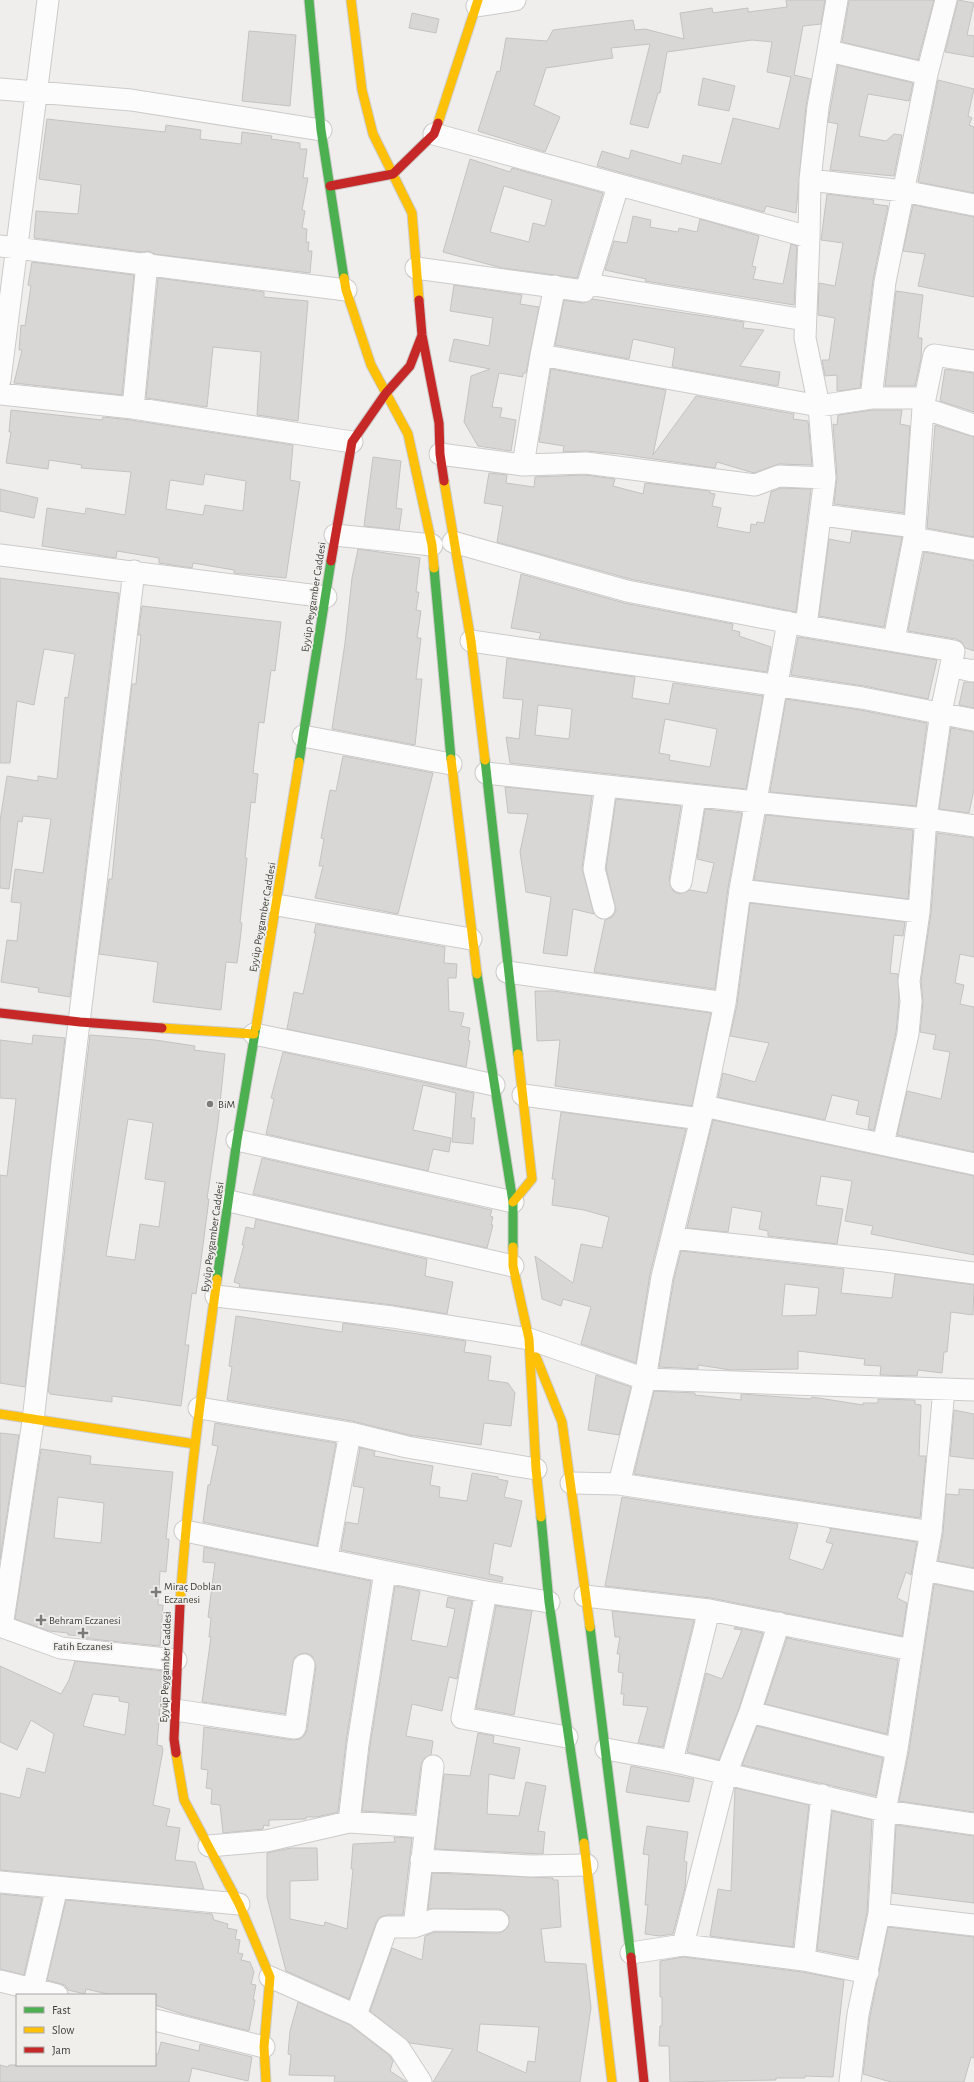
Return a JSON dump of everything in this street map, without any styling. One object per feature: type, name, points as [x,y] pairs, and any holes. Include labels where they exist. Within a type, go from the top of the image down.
[{"type":"street","points":[[0,380],[8,247],[36,92],[48,0]]},
{"type":"street","points":[[309,0],[322,130],[346,290],[371,365],[408,434],[432,545],[451,764],[471,939],[513,1202],[513,1266],[529,1339],[536,1469],[549,1602],[567,1737],[587,1865],[612,2082]]},
{"type":"street","points":[[352,0],[362,90],[373,134],[412,214],[422,335],[439,423],[440,454],[453,542],[471,641],[507,972],[532,1179],[513,1202]]},
{"type":"street","points":[[330,186],[393,174],[434,134],[477,3],[515,0]]},
{"type":"street","points":[[619,1484],[645,1379],[662,1277],[702,1113],[725,1003],[740,890],[778,684],[797,624],[822,515],[825,478],[819,406],[805,338],[805,320],[810,180],[818,107],[837,0]]},
{"type":"street","points":[[871,398],[885,282],[927,74],[946,0]]},
{"type":"street","points":[[828,51],[927,74]]},
{"type":"street","points":[[0,89],[132,100],[322,130]]},
{"type":"street","points":[[434,134],[618,186],[809,237]]},
{"type":"street","points":[[810,180],[903,191],[974,206]]},
{"type":"street","points":[[416,268],[584,291],[588,284],[618,186]]},
{"type":"street","points":[[8,247],[147,263],[346,290]]},
{"type":"street","points":[[133,408],[147,263]]},
{"type":"street","points":[[588,284],[805,320]]},
{"type":"street","points":[[523,465],[541,356],[555,286]]},
{"type":"street","name":"Eyyüp Peygamber Caddesi","points":[[266,2082],[264,2047],[270,1977],[239,1904],[184,1800],[174,1739],[176,1660],[185,1531],[199,1408],[237,1140],[277,904],[335,535],[352,442],[386,393],[410,366],[422,335]]},
{"type":"street","points":[[894,640],[915,532],[924,403],[934,354],[974,361]]},
{"type":"street","points":[[541,356],[819,406],[871,398],[924,403],[974,425]]},
{"type":"street","points":[[0,394],[133,408],[352,442]]},
{"type":"street","points":[[440,454],[523,465],[586,464],[754,485],[779,476],[825,478]]},
{"type":"street","points":[[822,515],[915,532],[974,549]]},
{"type":"street","points":[[335,535],[432,545]]},
{"type":"street","points":[[453,542],[627,591],[797,624],[954,651],[942,712],[926,818],[919,912],[909,981],[911,1001],[908,1034],[883,1144]]},
{"type":"street","points":[[0,555],[134,571],[326,597]]},
{"type":"street","points":[[134,571],[33,1421],[1,1626],[61,1648],[176,1660]]},
{"type":"street","points":[[471,641],[778,684],[942,712],[974,720]]},
{"type":"street","points":[[951,666],[972,671],[974,670]]},
{"type":"street","points":[[303,736],[451,764]]},
{"type":"street","points":[[486,773],[695,796],[926,818],[974,826]]},
{"type":"street","points":[[604,908],[594,869],[606,786]]},
{"type":"street","points":[[681,882],[695,796]]},
{"type":"street","points":[[740,890],[919,912]]},
{"type":"street","points":[[277,904],[471,939]]},
{"type":"street","points":[[507,972],[725,1003]]},
{"type":"street","points":[[0,1013],[80,1022],[254,1034],[494,1085]]},
{"type":"street","points":[[523,1095],[702,1113],[883,1144],[974,1164]]},
{"type":"street","points":[[237,1140],[513,1202]]},
{"type":"street","points":[[229,1201],[513,1266]]},
{"type":"street","points":[[672,1238],[884,1261],[974,1273]]},
{"type":"street","points":[[216,1296],[392,1317],[529,1339],[645,1379],[974,1390]]},
{"type":"street","points":[[529,1339],[562,1422],[606,1749],[631,1953],[644,2082]]},
{"type":"street","points":[[850,2082],[858,2014],[868,1973],[879,1914],[885,1811],[897,1749],[931,1532],[944,1389]]},
{"type":"street","points":[[199,1408],[350,1433],[407,1446],[536,1469]]},
{"type":"street","points":[[0,1414],[33,1421],[195,1444]]},
{"type":"street","points":[[327,1558],[350,1433]]},
{"type":"street","points":[[571,1483],[619,1484],[931,1532]]},
{"type":"street","points":[[185,1531],[327,1558],[385,1572],[486,1592],[549,1602]]},
{"type":"street","points":[[924,1570],[974,1580]]},
{"type":"street","points":[[350,1822],[358,1744],[385,1572]]},
{"type":"street","points":[[486,1592],[462,1718],[567,1737]]},
{"type":"street","points":[[585,1596],[709,1610],[912,1650]]},
{"type":"street","points":[[672,1761],[709,1610]]},
{"type":"street","points":[[683,1945],[726,1774],[750,1712],[779,1623]]},
{"type":"street","points":[[175,1710],[295,1728],[304,1665]]},
{"type":"street","points":[[750,1712],[897,1749]]},
{"type":"street","points":[[606,1749],[672,1761],[885,1811],[974,1824]]},
{"type":"street","points":[[414,1927],[433,1766]]},
{"type":"street","points":[[804,1960],[822,1795]]},
{"type":"street","points":[[209,1846],[266,1841],[350,1822],[425,1827]]},
{"type":"street","points":[[421,1860],[531,1866],[587,1865]]},
{"type":"street","points":[[0,1882],[239,1904]]},
{"type":"street","points":[[33,1989],[57,1887]]},
{"type":"street","points":[[879,1914],[974,1925]]},
{"type":"street","points":[[356,2014],[387,1927],[414,1927],[433,1920],[498,1921]]},
{"type":"street","points":[[631,1953],[683,1945],[804,1960],[868,1973]]},
{"type":"street","points":[[270,1977],[356,2014],[399,2048],[422,2082]]},
{"type":"street","points":[[0,1981],[53,1994]]},
{"type":"street","points":[[156,2020],[264,2047]]},
{"type":"building","points":[[786,0],[825,0],[821,24],[803,26],[794,75],[811,79],[806,106],[796,213],[766,206],[764,212],[597,166],[602,151],[629,159],[631,150],[681,164],[683,155],[721,164],[733,118],[779,129],[791,77],[767,72],[772,42],[752,40],[667,52],[660,93],[658,93],[648,128],[630,124],[650,44],[611,48],[613,58],[546,68],[534,105],[560,117],[545,152],[478,131],[497,71],[500,72],[506,38],[547,41],[553,30],[633,20],[635,30],[645,29],[684,39],[680,13],[712,8],[713,13],[748,8],[748,12],[787,7]]},
{"type":"building","points":[[849,0],[934,0],[918,60],[842,42]]},
{"type":"building","points":[[958,0],[974,3],[967,35],[974,36],[974,57],[945,52]]},
{"type":"building","points":[[412,13],[439,19],[436,33],[409,28]]},
{"type":"building","points":[[249,31],[296,35],[290,106],[242,101]]},
{"type":"building","points":[[838,65],[913,83],[909,101],[868,94],[859,136],[886,141],[894,134],[902,135],[894,176],[830,170],[838,124],[828,122]]},
{"type":"building","points":[[703,78],[735,86],[729,111],[698,105]]},
{"type":"building","points":[[938,80],[974,89],[968,116],[972,118],[969,125],[974,127],[974,193],[918,182]]},
{"type":"building","points":[[47,119],[165,132],[166,125],[201,130],[200,139],[241,144],[242,132],[272,136],[271,139],[300,143],[300,149],[307,149],[303,178],[308,178],[302,210],[305,211],[302,228],[307,229],[306,242],[309,242],[308,251],[312,251],[310,273],[154,254],[149,251],[142,252],[34,238],[36,211],[78,214],[81,185],[39,179]]},
{"type":"building","points":[[470,159],[510,172],[512,168],[603,193],[577,278],[502,268],[443,252]],"holes":[[[504,186],[552,200],[545,226],[533,223],[529,242],[490,232]]]},
{"type":"building","points":[[827,194],[874,200],[873,204],[888,206],[873,280],[860,388],[839,391],[837,391],[837,375],[825,376],[822,360],[829,360],[835,318],[818,315],[819,283],[835,286],[843,243],[821,240]]},
{"type":"building","points":[[913,205],[974,217],[974,297],[918,286],[925,254],[903,251]]},
{"type":"building","points":[[633,216],[651,220],[650,227],[678,232],[679,228],[697,232],[700,219],[759,236],[752,266],[756,267],[753,279],[783,284],[791,244],[797,246],[794,305],[645,281],[646,279],[605,270],[614,241],[627,243]]},
{"type":"building","points":[[32,262],[134,275],[122,395],[14,383],[22,350],[19,350],[21,325],[25,326],[31,286],[28,285]]},
{"type":"building","points":[[158,278],[264,292],[264,297],[308,301],[298,421],[257,415],[261,352],[213,347],[207,407],[146,398]]},
{"type":"building","points":[[454,285],[522,295],[520,304],[539,307],[526,373],[523,373],[523,377],[499,373],[492,407],[502,408],[500,417],[516,420],[511,451],[478,446],[464,422],[471,376],[490,369],[449,361],[454,339],[489,346],[493,318],[450,311]]},
{"type":"building","points":[[896,291],[923,295],[918,338],[922,338],[921,359],[915,386],[885,386]]},
{"type":"building","points":[[592,299],[744,322],[743,328],[764,330],[740,366],[780,372],[778,386],[672,367],[675,348],[633,339],[629,359],[555,345],[564,300],[583,303]]},
{"type":"building","points":[[551,369],[666,390],[653,455],[696,396],[794,414],[793,419],[808,421],[812,465],[779,464],[754,473],[717,462],[715,468],[620,454],[586,451],[563,452],[564,446],[539,442]]},
{"type":"building","points":[[945,369],[974,373],[974,412],[940,401]]},
{"type":"building","points":[[11,410],[102,420],[103,417],[131,420],[293,445],[290,480],[300,482],[286,578],[234,573],[234,570],[193,563],[192,568],[159,563],[159,558],[117,551],[116,558],[42,546],[47,508],[85,514],[86,508],[125,515],[131,472],[81,468],[82,465],[49,460],[48,469],[6,463],[11,432],[9,432]],"holes":[[[205,474],[246,481],[243,511],[205,505],[203,515],[166,509],[170,480],[203,485]]]},
{"type":"building","points":[[872,410],[902,410],[900,424],[910,426],[904,513],[834,504],[837,477],[833,424],[837,425],[838,415]]},
{"type":"building","points":[[935,425],[974,437],[974,537],[927,528]]},
{"type":"building","points":[[373,457],[401,461],[396,508],[402,509],[399,530],[364,526]]},
{"type":"building","points":[[489,473],[507,475],[506,483],[534,487],[535,477],[585,475],[615,479],[613,486],[643,494],[645,483],[710,491],[710,493],[715,494],[712,506],[721,508],[717,527],[750,533],[751,524],[756,525],[757,522],[764,523],[771,492],[781,488],[811,489],[796,612],[630,579],[497,542],[503,506],[484,503]]},
{"type":"building","points":[[0,489],[38,498],[34,518],[0,511]]},
{"type":"building","points":[[852,531],[902,537],[884,627],[819,616],[829,539],[850,543]]},
{"type":"building","points":[[358,549],[420,558],[416,592],[419,592],[416,610],[421,611],[417,638],[421,638],[416,679],[422,679],[415,745],[332,729],[345,643],[352,578]]},
{"type":"building","points":[[924,552],[974,561],[974,651],[965,648],[962,642],[956,639],[908,631]]},
{"type":"building","points":[[521,574],[624,603],[733,624],[732,630],[740,632],[739,636],[771,647],[767,672],[539,639],[541,633],[511,628]]},
{"type":"building","points":[[0,578],[119,593],[70,997],[38,992],[39,988],[1,982],[7,940],[17,941],[21,903],[11,902],[15,869],[43,873],[51,819],[23,816],[22,822],[18,821],[9,889],[0,888],[0,821],[7,776],[38,781],[38,776],[57,779],[65,697],[68,698],[75,654],[44,649],[34,705],[17,701],[10,763],[0,763]]},
{"type":"building","points":[[142,606],[281,622],[275,671],[271,670],[264,723],[259,722],[253,773],[258,774],[255,803],[251,802],[240,922],[242,923],[237,963],[226,962],[221,1010],[153,1002],[158,962],[99,954],[109,879],[112,879],[132,684],[136,684],[141,635],[138,635]]},
{"type":"building","points":[[798,637],[937,660],[928,699],[864,686],[791,675]]},
{"type":"building","points":[[507,658],[635,677],[632,698],[669,704],[673,683],[763,696],[746,789],[510,763],[506,737],[519,739],[523,700],[503,698]],"holes":[[[538,705],[572,709],[569,739],[535,735]],[[665,719],[717,729],[710,767],[669,760],[670,755],[659,753]]]},
{"type":"building","points":[[964,682],[974,682],[974,708],[959,705]]},
{"type":"building","points":[[786,699],[860,710],[927,723],[916,806],[770,792]]},
{"type":"building","points":[[951,728],[974,732],[974,790],[969,813],[939,809]]},
{"type":"building","points":[[343,756],[433,773],[398,914],[315,898],[323,866],[319,866],[324,839],[321,838],[330,790],[336,791]]},
{"type":"building","points":[[505,787],[592,796],[582,868],[594,914],[573,909],[567,956],[543,953],[551,897],[526,892],[520,852],[528,814],[508,813]]},
{"type":"building","points":[[616,799],[681,806],[669,880],[673,891],[679,894],[690,890],[707,893],[714,863],[697,859],[705,809],[742,813],[728,888],[715,989],[594,972],[605,920],[612,917],[616,911],[606,868]]},
{"type":"building","points":[[766,815],[913,830],[908,899],[754,880]]},
{"type":"building","points":[[937,833],[974,838],[974,957],[960,954],[955,983],[964,985],[960,1004],[974,1007],[974,1152],[897,1135],[907,1091],[941,1099],[950,1052],[933,1049],[936,1035],[920,1032],[923,1002],[921,981],[931,913]]},
{"type":"building","points":[[750,903],[905,922],[903,936],[894,935],[890,973],[898,974],[899,1001],[896,1032],[874,1130],[868,1129],[870,1117],[856,1114],[859,1101],[832,1095],[825,1120],[718,1097],[723,1073],[755,1082],[769,1043],[730,1036],[737,1005]]},
{"type":"building","points":[[316,924],[445,947],[444,963],[457,964],[456,978],[448,978],[449,1011],[464,1013],[461,1026],[470,1028],[468,1040],[470,1041],[466,1067],[287,1029],[294,992],[303,994],[316,933],[314,933]]},
{"type":"building","points":[[535,991],[553,991],[711,1013],[692,1106],[555,1086],[560,1040],[537,1041]]},
{"type":"building","points":[[33,1035],[65,1038],[25,1387],[0,1383],[0,1175],[7,1176],[16,1099],[0,1098],[0,1040],[32,1044]]},
{"type":"building","points":[[90,1035],[155,1040],[195,1046],[194,1050],[225,1054],[200,1268],[196,1294],[192,1293],[185,1345],[189,1345],[181,1406],[112,1396],[112,1402],[50,1394],[48,1391]],"holes":[[[128,1119],[153,1123],[145,1179],[165,1182],[159,1227],[140,1224],[135,1260],[106,1256]]]},
{"type":"building","points":[[283,1052],[474,1093],[471,1118],[475,1118],[473,1144],[452,1142],[456,1093],[423,1085],[413,1130],[451,1138],[449,1152],[433,1149],[428,1171],[266,1134],[274,1099],[271,1098]]},
{"type":"building","points":[[561,1112],[686,1129],[650,1274],[636,1363],[581,1344],[591,1307],[563,1299],[561,1306],[542,1299],[535,1256],[573,1283],[581,1244],[602,1248],[609,1217],[584,1210],[552,1205],[555,1179],[552,1179]]},
{"type":"building","points":[[713,1120],[974,1176],[974,1255],[871,1234],[873,1226],[845,1221],[852,1181],[821,1176],[816,1205],[843,1209],[837,1244],[768,1236],[768,1231],[759,1229],[762,1212],[732,1207],[728,1232],[687,1228]]},
{"type":"building","points":[[262,1158],[492,1210],[490,1216],[493,1217],[491,1225],[493,1225],[487,1248],[253,1194]]},
{"type":"building","points":[[256,1219],[427,1259],[425,1276],[453,1282],[447,1314],[393,1305],[239,1287],[240,1284],[234,1282],[244,1245],[242,1245],[246,1227],[254,1229]]},
{"type":"building","points":[[681,1251],[844,1269],[841,1293],[892,1298],[895,1274],[974,1285],[973,1315],[951,1312],[947,1352],[944,1352],[942,1373],[918,1370],[917,1376],[880,1375],[881,1366],[864,1365],[865,1359],[798,1351],[798,1369],[731,1370],[698,1365],[698,1369],[659,1367],[674,1279]],"holes":[[[785,1284],[819,1288],[816,1315],[782,1316]]]},
{"type":"building","points":[[236,1316],[342,1332],[343,1323],[466,1341],[464,1352],[491,1356],[488,1380],[508,1383],[515,1393],[511,1426],[484,1423],[481,1445],[409,1435],[352,1421],[227,1400],[232,1367],[229,1366]]},
{"type":"building","points":[[596,1375],[631,1387],[619,1435],[588,1430]]},
{"type":"building","points":[[654,1391],[695,1393],[695,1395],[741,1400],[741,1394],[810,1399],[812,1397],[863,1405],[863,1403],[878,1403],[878,1399],[915,1400],[915,1404],[921,1405],[919,1456],[926,1456],[920,1518],[634,1474]]},
{"type":"building","points":[[954,1410],[974,1414],[974,1459],[950,1456]]},
{"type":"building","points":[[215,1423],[336,1443],[317,1546],[203,1522],[208,1485],[210,1485],[218,1446],[212,1445]]},
{"type":"building","points":[[0,1433],[19,1435],[0,1560]]},
{"type":"building","points":[[360,1448],[375,1451],[374,1456],[433,1466],[430,1485],[440,1487],[439,1497],[467,1501],[472,1473],[498,1477],[498,1479],[508,1481],[504,1497],[522,1501],[511,1547],[494,1543],[489,1574],[503,1577],[502,1582],[341,1550],[346,1522],[358,1524],[364,1488],[353,1486]]},
{"type":"building","points":[[41,1449],[91,1456],[90,1464],[173,1472],[166,1539],[169,1539],[166,1572],[160,1571],[158,1605],[163,1605],[160,1646],[81,1638],[82,1636],[49,1631],[15,1619]],"holes":[[[58,1497],[104,1503],[101,1543],[54,1538]]]},
{"type":"building","points":[[959,1489],[974,1490],[974,1568],[938,1561],[943,1533],[946,1494],[959,1495]]},
{"type":"building","points":[[622,1497],[798,1524],[789,1559],[823,1570],[833,1544],[826,1542],[831,1529],[829,1528],[917,1542],[911,1575],[906,1572],[897,1598],[907,1603],[902,1636],[711,1598],[605,1586]]},
{"type":"building","points":[[204,1547],[371,1581],[346,1742],[338,1812],[317,1817],[306,1817],[306,1819],[269,1820],[269,1826],[264,1825],[263,1829],[223,1833],[220,1805],[211,1804],[212,1789],[206,1788],[208,1770],[201,1769],[204,1727],[293,1740],[300,1739],[305,1735],[307,1730],[316,1666],[312,1656],[306,1653],[300,1654],[294,1658],[285,1714],[202,1702],[211,1637],[209,1637],[211,1618],[208,1617],[215,1563],[203,1562]]},
{"type":"building","points":[[934,1584],[974,1592],[974,1812],[899,1801],[909,1751]]},
{"type":"building","points":[[395,1586],[420,1591],[411,1640],[447,1647],[455,1609],[446,1607],[448,1597],[472,1601],[457,1679],[449,1677],[442,1711],[412,1704],[406,1736],[433,1741],[431,1755],[424,1759],[421,1765],[415,1814],[362,1811],[370,1746]]},
{"type":"building","points":[[496,1606],[532,1611],[514,1715],[476,1708]]},
{"type":"building","points":[[612,1611],[694,1620],[663,1747],[638,1743],[648,1707],[623,1705],[624,1694],[621,1694],[623,1673],[618,1672],[620,1654],[617,1654],[620,1637],[615,1637]]},
{"type":"building","points":[[735,1627],[763,1633],[739,1708],[719,1760],[687,1752],[706,1673],[722,1679],[742,1630],[734,1629]]},
{"type":"building","points":[[787,1638],[898,1660],[887,1734],[765,1704]]},
{"type":"building","points":[[75,1661],[163,1671],[157,1745],[162,1746],[163,1750],[153,1805],[170,1809],[166,1826],[180,1828],[175,1860],[195,1862],[204,1889],[0,1870],[0,1793],[20,1798],[27,1768],[45,1773],[54,1734],[31,1720],[17,1750],[0,1742],[0,1666],[61,1694],[69,1680]],"holes":[[[93,1694],[119,1697],[119,1701],[129,1703],[125,1735],[83,1726]]]},
{"type":"building","points":[[757,1726],[883,1758],[876,1796],[742,1765]]},
{"type":"building","points":[[478,1733],[494,1736],[493,1743],[520,1748],[514,1779],[489,1774],[487,1814],[519,1816],[526,1782],[546,1786],[538,1831],[545,1832],[543,1854],[435,1849],[444,1774],[470,1776]]},
{"type":"building","points":[[631,1766],[694,1779],[689,1802],[626,1792]]},
{"type":"building","points":[[735,1788],[809,1805],[793,1947],[710,1936],[718,1889],[731,1891]]},
{"type":"building","points":[[832,1811],[872,1820],[867,1912],[858,1958],[817,1950]]},
{"type":"building","points":[[896,1825],[974,1836],[974,1903],[892,1893]]},
{"type":"building","points":[[647,1826],[688,1832],[684,1861],[687,1862],[685,1888],[673,1934],[660,1936],[645,1934],[648,1905],[645,1905],[649,1855],[643,1854]]},
{"type":"building","points":[[394,1837],[412,1838],[403,1915],[387,1915],[380,1917],[376,1923],[349,1999],[286,1971],[267,1897],[267,1853],[291,1848],[317,1848],[318,1880],[290,1881],[290,1919],[324,1926],[325,1922],[347,1929],[353,1869],[351,1869],[353,1844],[395,1842]]},
{"type":"building","points":[[432,1873],[553,1878],[553,1880],[558,1880],[561,1927],[541,1929],[545,1962],[586,1964],[591,2008],[580,2082],[433,2082],[453,2049],[410,2043],[370,2011],[392,1948],[422,1960],[425,1936],[435,1932],[498,1933],[504,1931],[508,1927],[509,1916],[504,1911],[499,1909],[428,1909]],"holes":[[[480,2024],[539,2027],[535,2062],[528,2061],[526,2073],[477,2051]]]},
{"type":"building","points":[[0,1894],[42,1898],[24,1975],[0,1969]]},
{"type":"building","points":[[66,1900],[212,1914],[214,1920],[228,1924],[227,1928],[237,1930],[235,1939],[240,1940],[238,1953],[243,1954],[241,1960],[250,1962],[254,1972],[251,1984],[256,1985],[253,2000],[255,2000],[249,2031],[182,2014],[156,2005],[156,1994],[108,1994],[86,1989],[85,1994],[68,1990],[65,1985],[47,1980]]},
{"type":"building","points":[[888,1927],[974,1937],[974,2058],[971,2057],[964,2082],[891,2082],[863,2074],[870,2016]]},
{"type":"building","points":[[683,1957],[802,1972],[844,1980],[833,2077],[805,2076],[805,2078],[776,2078],[776,2080],[670,2082],[669,2046],[659,2046],[660,2026],[662,2026],[660,1961]]},
{"type":"building","points":[[298,2002],[350,2025],[390,2056],[393,2061],[390,2071],[407,2082],[334,2082],[335,2076],[289,2075],[291,2055],[288,2054],[290,2031]]},
{"type":"building","points":[[161,2042],[199,2051],[200,2044],[252,2057],[248,2081],[192,2068],[189,2082],[0,2082],[0,2065],[8,2067],[9,2065],[156,2066],[156,2054],[158,2054]]},
{"type":"traffic: fast","points":[[309,0],[321,130],[344,278]]},
{"type":"traffic: fast","points":[[299,762],[331,561]]},
{"type":"traffic: fast","points":[[434,568],[451,759]]},
{"type":"traffic: fast","points":[[485,760],[518,1054]]},
{"type":"traffic: fast","points":[[477,974],[513,1202],[513,1247]]},
{"type":"traffic: fast","points":[[217,1279],[237,1140],[256,1027]]},
{"type":"traffic: fast","points":[[541,1517],[549,1602],[584,1843]]},
{"type":"traffic: fast","points":[[590,1627],[631,1957]]},
{"type":"traffic: slow","points":[[351,0],[362,90],[373,134],[412,213],[419,300]]},
{"type":"traffic: slow","points":[[438,123],[478,0]]},
{"type":"traffic: slow","points":[[344,278],[346,290],[371,365],[408,434],[432,545],[434,568]]},
{"type":"traffic: slow","points":[[444,481],[471,641],[485,760]]},
{"type":"traffic: slow","points":[[451,759],[477,974]]},
{"type":"traffic: slow","points":[[256,1027],[299,762]]},
{"type":"traffic: slow","points":[[162,1028],[254,1034]]},
{"type":"traffic: slow","points":[[513,1202],[532,1179],[518,1054]]},
{"type":"traffic: slow","points":[[513,1247],[513,1266],[529,1339],[536,1469],[541,1517]]},
{"type":"traffic: slow","points":[[180,1605],[191,1482],[217,1279]]},
{"type":"traffic: slow","points":[[536,1357],[562,1422],[590,1627]]},
{"type":"traffic: slow","points":[[0,1414],[195,1444]]},
{"type":"traffic: slow","points":[[176,1753],[184,1800],[239,1904],[270,1977],[264,2047],[266,2082]]},
{"type":"traffic: slow","points":[[584,1843],[612,2082]]},
{"type":"traffic: jam","points":[[330,186],[393,174],[434,134],[438,123]]},
{"type":"traffic: jam","points":[[419,300],[422,335],[439,423],[440,454],[444,481]]},
{"type":"traffic: jam","points":[[331,561],[352,442],[386,393],[410,366],[422,335]]},
{"type":"traffic: jam","points":[[0,1013],[80,1022],[162,1028]]},
{"type":"traffic: jam","points":[[176,1753],[174,1739],[180,1605]]},
{"type":"traffic: jam","points":[[631,1957],[644,2082]]},
{"type":"place","name":"BiM","points":[[210,1104]]},
{"type":"place","name":"Miraç Doblan Eczanesi","points":[[156,1592]]},
{"type":"place","name":"Behram Eczanesi","points":[[41,1620]]},
{"type":"place","name":"Fatih Eczanesi","points":[[83,1633]]}]
